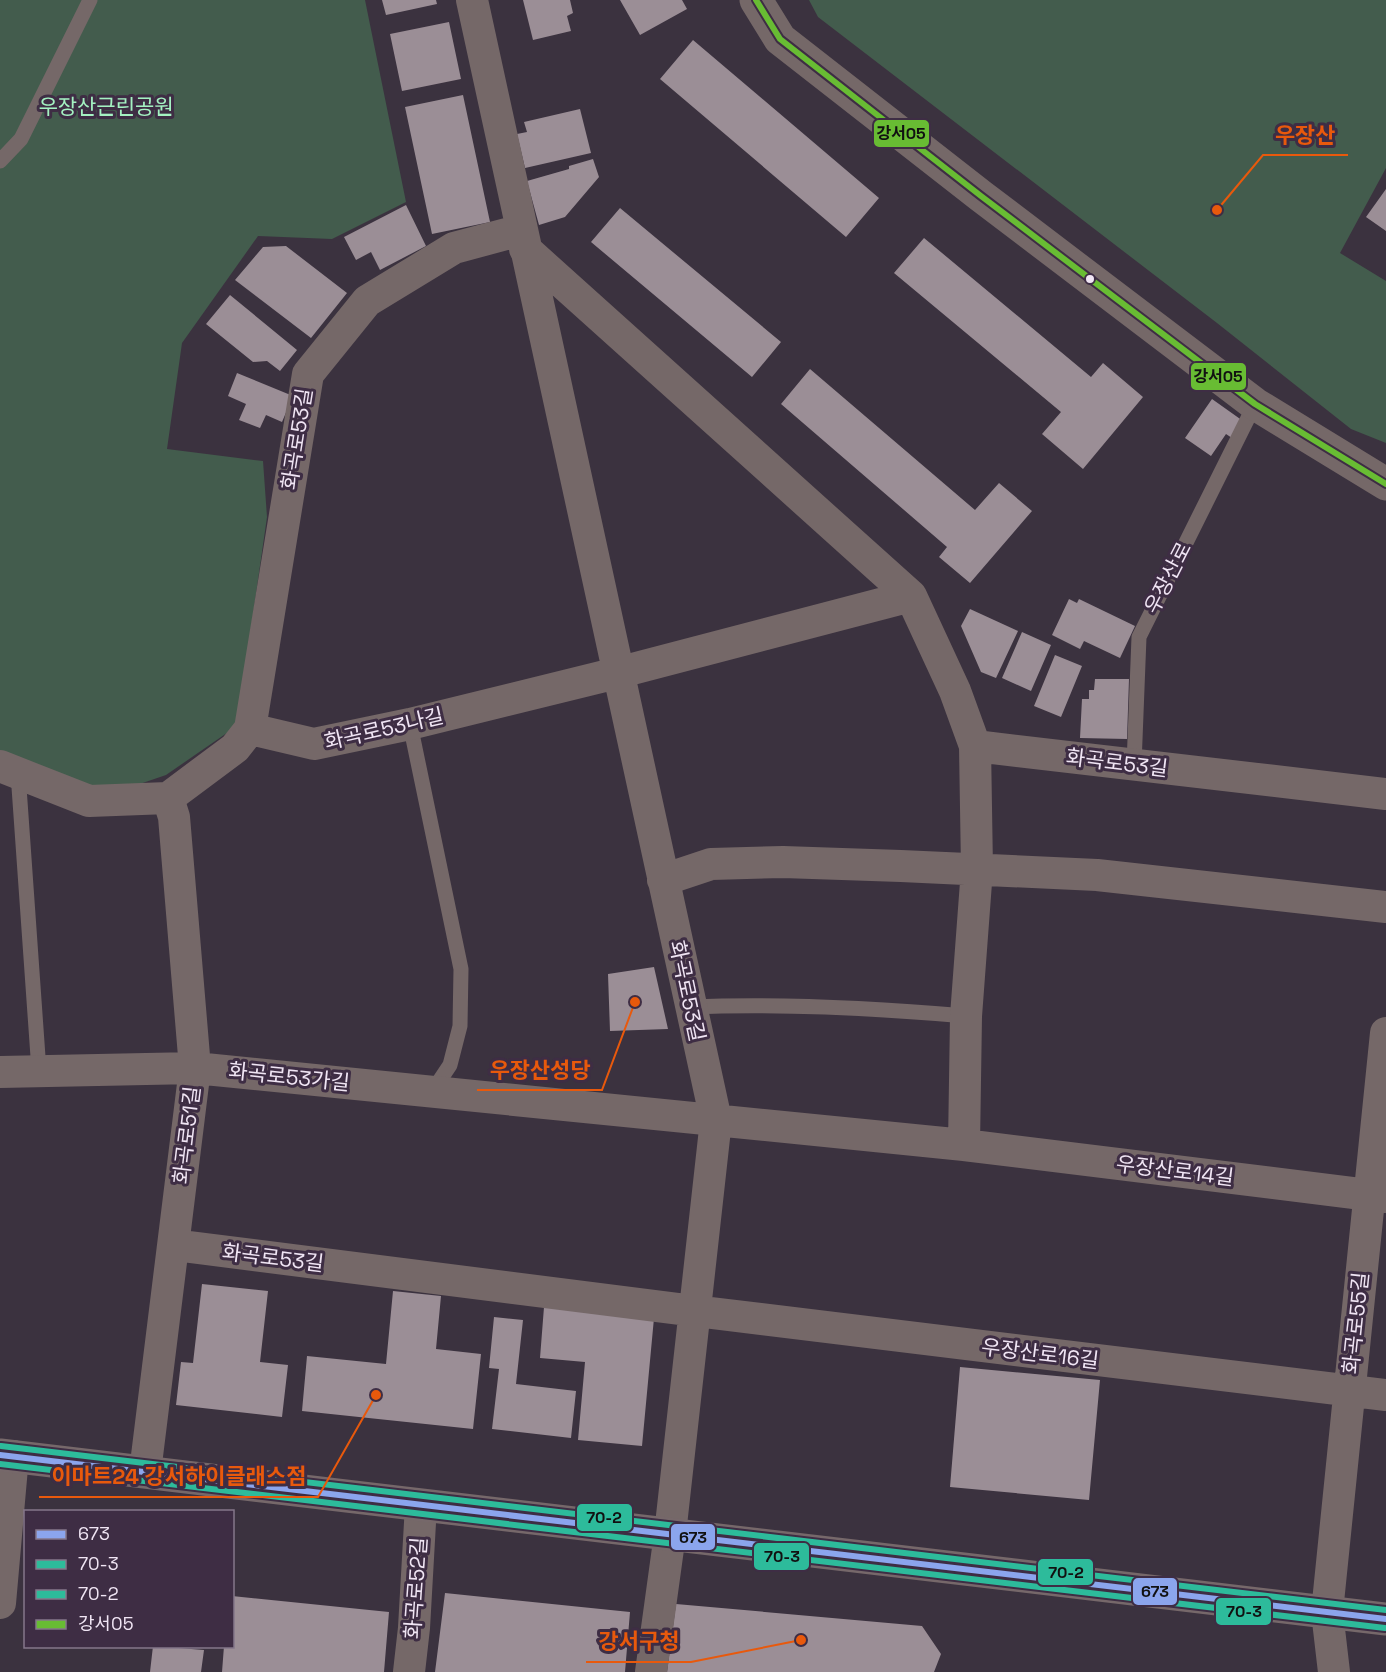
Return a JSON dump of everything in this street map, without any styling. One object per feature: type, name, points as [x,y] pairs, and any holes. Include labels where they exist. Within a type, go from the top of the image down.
[{"type":"main road","points":[[6,1455],[1386,1619]]},
{"type":"street","name":"화곡로53길","points":[[472,0],[716,1120],[670,1534],[651,1672]]},
{"type":"street","points":[[756,0],[780,39],[981,196],[1256,405],[1386,484]]},
{"type":"street","name":"화곡로53길","points":[[250,729],[308,374],[367,302],[453,248],[523,239]]},
{"type":"street","points":[[523,239],[911,596],[955,691],[975,746],[977,869],[966,1016],[964,1145]]},
{"type":"street","points":[[617,673],[911,596]]},
{"type":"street","name":"화곡로53나길","points":[[250,729],[314,744],[410,724],[617,673]]},
{"type":"street","points":[[9,770],[89,801],[168,798],[235,748],[250,729]]},
{"type":"street","name":"화곡로53길","points":[[975,746],[1386,794]]},
{"type":"street","name":"화곡로51길","points":[[146,1472],[195,1068],[174,817],[168,798]]},
{"type":"street","points":[[663,880],[711,864],[756,861],[977,869],[1097,875],[1386,907]]},
{"type":"street","name":"화곡로55길","points":[[1334,1672],[1327,1612],[1349,1391],[1378,1196],[1386,1033]]},
{"type":"street","name":"화곡로53가길","points":[[0,1072],[195,1068],[716,1120]]},
{"type":"street","name":"우장산로14길","points":[[716,1120],[964,1145],[1378,1196]]},
{"type":"street","name":"화곡로53길","points":[[174,1245],[694,1311]]},
{"type":"street","name":"우장산로16길","points":[[694,1311],[1386,1395]]},
{"type":"street","points":[[0,1603],[6,1455]]},
{"type":"street","name":"화곡로52길","points":[[409,1672],[414,1628],[421,1504]]},
{"type":"lane","points":[[0,160],[21,139],[90,0]]},
{"type":"lane","name":"우장산로","points":[[1134,765],[1138,637],[1256,405]]},
{"type":"lane","points":[[410,724],[461,969],[460,1026],[450,1065],[432,1092]]},
{"type":"lane","points":[[9,770],[39,1071]]},
{"type":"lane","points":[[691,1007],[800,1005],[966,1016]]},
{"type":"green space","name":"우장산근린공원","points":[[0,0],[365,0],[406,202],[332,239],[258,236],[182,343],[167,449],[263,461],[267,517],[237,726],[166,775],[125,789],[60,782],[0,758]]},
{"type":"green space","points":[[809,0],[1386,0],[1386,168],[1340,253],[1386,281],[1386,443],[1351,429],[1217,323],[818,17]]},
{"type":"building","points":[[382,0],[436,0],[437,4],[386,15]]},
{"type":"building","points":[[523,0],[570,0],[573,13],[567,16],[571,31],[533,40]]},
{"type":"building","points":[[620,0],[682,0],[687,9],[640,35]]},
{"type":"building","points":[[449,22],[461,79],[402,91],[390,34]]},
{"type":"building","points":[[693,40],[879,198],[846,237],[660,79]]},
{"type":"building","points":[[463,95],[490,222],[432,234],[405,107]]},
{"type":"building","points":[[580,109],[591,153],[525,168],[517,134],[527,132],[524,122]]},
{"type":"building","points":[[593,159],[599,177],[565,217],[539,225],[527,181],[569,169],[569,166]]},
{"type":"building","points":[[1386,189],[1386,231],[1366,217]]},
{"type":"building","points":[[406,205],[426,246],[380,270],[371,252],[356,260],[344,237]]},
{"type":"building","points":[[620,208],[781,342],[752,377],[591,242]]},
{"type":"building","points":[[924,238],[1091,377],[1103,363],[1143,397],[1083,469],[1042,434],[1061,412],[894,273]]},
{"type":"building","points":[[286,246],[347,293],[311,338],[235,280],[263,247]]},
{"type":"building","points":[[230,295],[297,350],[280,371],[267,361],[253,362],[206,324]]},
{"type":"building","points":[[810,369],[975,510],[999,483],[1032,511],[970,583],[939,557],[947,547],[781,404]]},
{"type":"building","points":[[237,373],[293,396],[282,422],[266,415],[260,428],[239,420],[246,404],[228,396]]},
{"type":"building","points":[[1212,399],[1243,421],[1232,438],[1226,434],[1211,456],[1185,438]]},
{"type":"building","points":[[1069,599],[1077,603],[1079,599],[1135,626],[1120,658],[1084,641],[1080,649],[1052,635]]},
{"type":"building","points":[[970,609],[1018,631],[996,678],[981,672],[961,626]]},
{"type":"building","points":[[1022,632],[1051,645],[1031,691],[1002,678]]},
{"type":"building","points":[[1055,655],[1082,666],[1061,717],[1034,706]]},
{"type":"building","points":[[1095,679],[1129,679],[1127,739],[1080,738],[1082,699],[1089,699],[1089,690],[1094,690]]},
{"type":"building","points":[[654,967],[668,1029],[610,1031],[608,974]]},
{"type":"building","points":[[202,1284],[268,1291],[260,1362],[288,1365],[282,1417],[176,1405],[181,1362],[193,1363]]},
{"type":"building","points":[[393,1291],[441,1296],[436,1349],[481,1354],[473,1429],[302,1411],[307,1356],[386,1364]]},
{"type":"building","points":[[544,1307],[654,1318],[642,1446],[578,1440],[585,1362],[540,1358]]},
{"type":"building","points":[[494,1317],[523,1320],[516,1384],[576,1391],[571,1438],[492,1429],[499,1369],[489,1368]]},
{"type":"building","points":[[960,1367],[1100,1380],[1089,1500],[950,1487]]},
{"type":"building","points":[[445,1593],[630,1612],[625,1672],[435,1672]]},
{"type":"building","points":[[234,1596],[389,1612],[384,1672],[222,1672],[224,1648],[234,1648]]},
{"type":"building","points":[[676,1604],[922,1626],[941,1654],[934,1672],[667,1672]]},
{"type":"building","points":[[153,1648],[204,1650],[201,1672],[150,1672]]},
{"type":"transit line","name":"강서05","points":[[756,0],[780,39],[981,196],[1255,404],[1386,484]]},
{"type":"transit line","name":"70-2","points":[[1,1446],[1386,1610]]},
{"type":"transit line","name":"673","points":[[0,1455],[1386,1619]]},
{"type":"transit line","name":"70-3","points":[[0,1464],[1385,1628]]},
{"type":"place","name":"우장산","points":[[1217,210]]},
{"type":"place","name":"우장산성당","points":[[635,1002]]},
{"type":"place","name":"이마트24 강서하이클래스점","points":[[376,1395]]},
{"type":"place","name":"강서구청","points":[[801,1640]]}]
